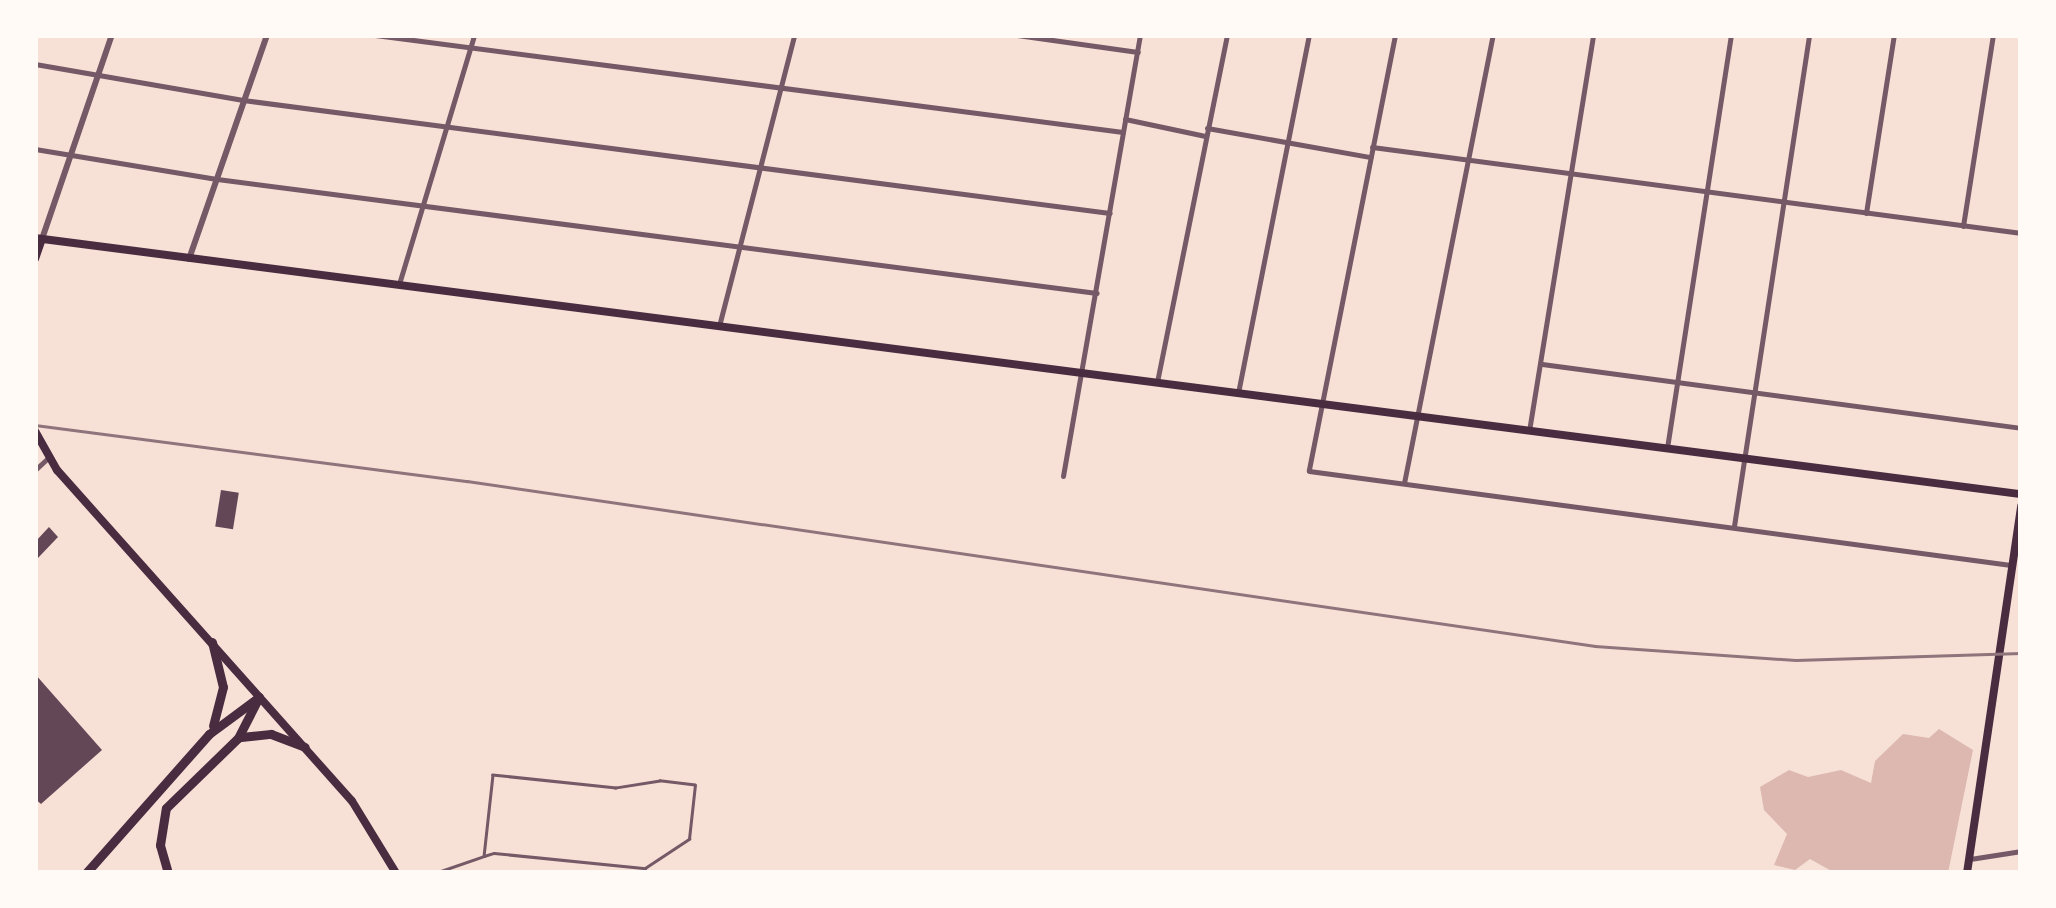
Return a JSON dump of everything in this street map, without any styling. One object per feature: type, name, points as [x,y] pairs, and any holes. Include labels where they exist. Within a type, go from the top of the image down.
[{"type":"highway","points":[[208,734],[223,695],[212,642]]},
{"type":"highway","points":[[86,873],[208,734],[259,697]]},
{"type":"highway","points":[[168,873],[160,846],[166,808],[238,738],[259,697]]},
{"type":"highway","points":[[238,738],[271,734],[305,748]]},
{"type":"main road","points":[[35,259],[38,239],[2021,494]]},
{"type":"main road","points":[[35,432],[48,457],[364,817],[396,873]]},
{"type":"main road","points":[[1966,873],[2021,506]]},
{"type":"street","points":[[38,239],[112,35]]},
{"type":"street","points":[[189,259],[267,35]]},
{"type":"street","points":[[375,35],[1123,132]]},
{"type":"street","points":[[398,284],[474,35]]},
{"type":"street","points":[[720,326],[794,35]]},
{"type":"street","points":[[1017,35],[1138,52]]},
{"type":"street","points":[[1063,476],[1140,35]]},
{"type":"street","points":[[1156,382],[1227,35]]},
{"type":"street","points":[[1238,393],[1308,35]]},
{"type":"street","points":[[1395,35],[1309,471],[2012,565]]},
{"type":"street","points":[[1404,484],[1493,35]]},
{"type":"street","points":[[1528,430],[1542,364],[1593,35]]},
{"type":"street","points":[[1667,448],[1731,35]]},
{"type":"street","points":[[1734,528],[1810,35]]},
{"type":"street","points":[[1866,213],[1894,35]]},
{"type":"street","points":[[1963,226],[1993,35]]},
{"type":"street","points":[[35,64],[244,100],[1110,213]]},
{"type":"street","points":[[1125,118],[1370,156]]},
{"type":"street","points":[[1372,147],[2021,234]]},
{"type":"street","points":[[35,149],[216,179],[1097,293]]},
{"type":"street","points":[[1542,364],[2021,428]]},
{"type":"street","points":[[35,470],[48,457]]},
{"type":"street","points":[[1968,859],[2021,851]]},
{"type":"lane","points":[[436,873],[484,856],[645,868],[689,839],[695,785],[660,781],[616,788],[493,776],[484,856]]},
{"type":"shaded area","points":[[1939,729],[1973,750],[1948,873],[1835,873],[1810,859],[1795,870],[1774,865],[1787,834],[1764,810],[1760,787],[1789,770],[1808,777],[1841,770],[1871,783],[1875,761],[1903,734],[1929,738]]},
{"type":"building","points":[[221,490],[239,493],[233,529],[215,527]]},
{"type":"building","points":[[49,527],[58,537],[37,559],[35,542]]},
{"type":"building","points":[[35,674],[102,750],[41,804],[35,799]]},
{"type":"railway","points":[[35,425],[467,481],[1595,646],[1796,660],[2021,653]]}]
